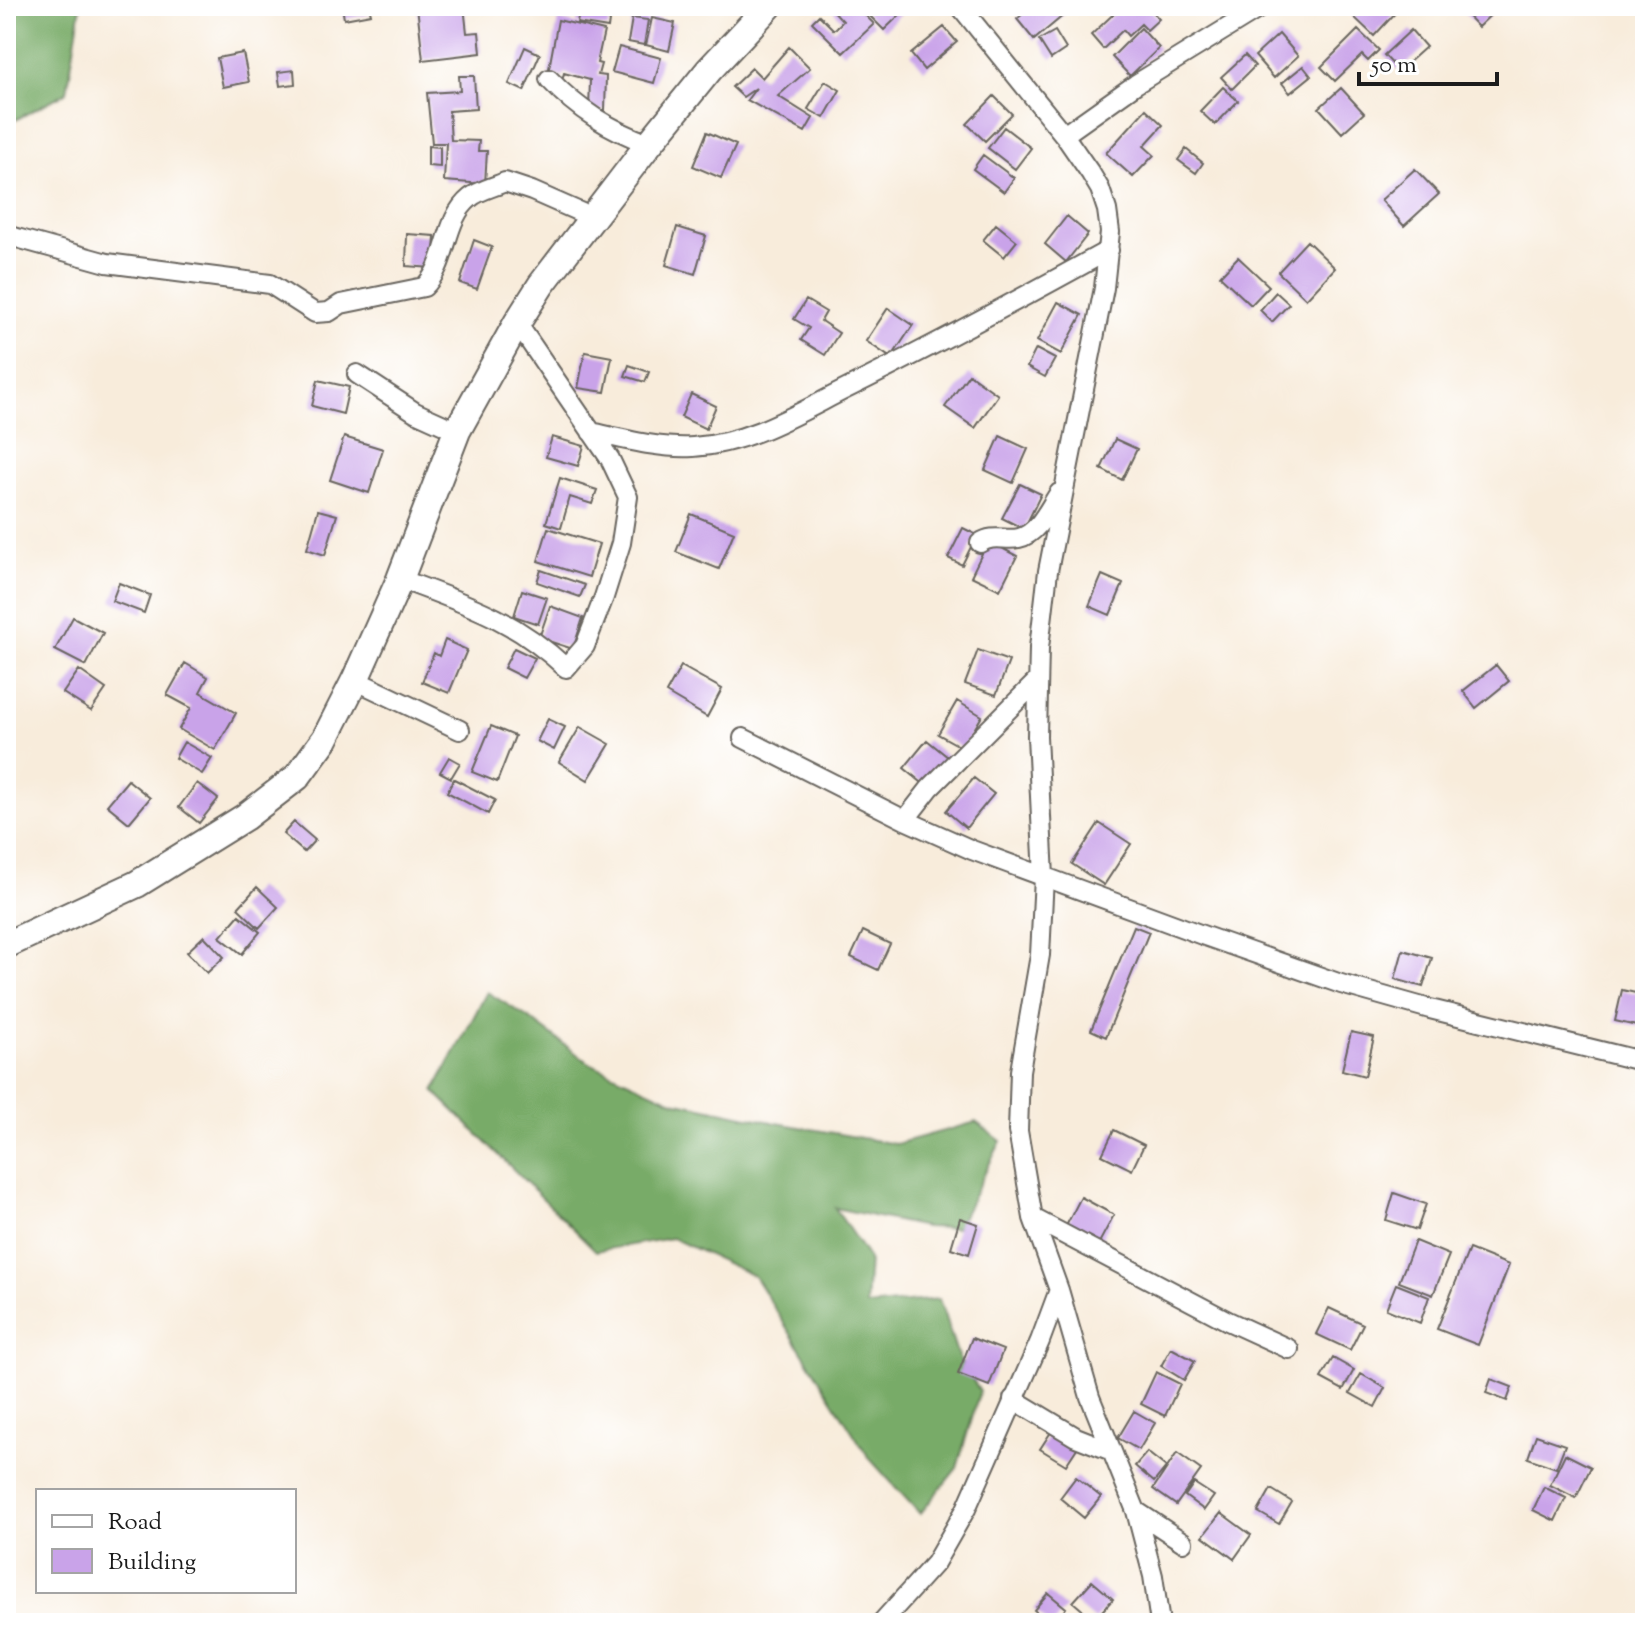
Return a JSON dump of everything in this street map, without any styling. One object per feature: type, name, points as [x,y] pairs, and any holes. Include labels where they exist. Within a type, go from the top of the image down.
[{"type":"main road","points":[[6,945],[137,884],[245,817],[297,777],[325,739],[355,680],[400,579],[457,431],[517,323],[591,217],[649,144],[709,70],[769,6]]},
{"type":"street","points":[[960,6],[1064,135],[1100,189],[1107,210],[1109,250],[1048,571],[1037,681],[1044,877],[1040,955],[1020,1071],[1018,1131],[1033,1218],[1059,1290],[1090,1397],[1136,1511],[1153,1576],[1160,1623]]},
{"type":"street","points":[[1064,135],[1136,84],[1263,6]]},
{"type":"street","points":[[549,79],[572,103],[597,121],[649,144]]},
{"type":"street","points":[[6,235],[107,263],[270,284],[315,313],[329,312],[341,304],[424,287],[433,278],[458,211],[471,196],[505,182],[591,217]]},
{"type":"street","points":[[591,432],[644,443],[693,447],[730,441],[771,426],[871,377],[1109,250]]},
{"type":"street","points":[[400,579],[488,612],[523,632],[566,668],[585,646],[608,583],[629,507],[628,497],[620,475],[517,323]]},
{"type":"street","points":[[357,374],[415,412],[457,431]]},
{"type":"street","points":[[980,543],[987,538],[1018,538],[1028,534],[1036,528],[1065,484]]},
{"type":"street","points":[[355,680],[460,730]]},
{"type":"street","points":[[905,820],[939,778],[1037,681]]},
{"type":"street","points":[[743,738],[905,820],[1044,877],[1341,984],[1645,1062]]},
{"type":"street","points":[[1033,1218],[1228,1321],[1289,1349]]},
{"type":"street","points":[[881,1623],[935,1563],[966,1509],[1040,1341],[1059,1290]]},
{"type":"street","points":[[1013,1399],[1076,1437],[1109,1450]]},
{"type":"street","points":[[1136,1511],[1183,1542]]},
{"type":"green space","points":[[6,6],[81,6],[67,92],[6,125]]},
{"type":"green space","points":[[487,992],[529,1018],[589,1063],[673,1101],[896,1144],[976,1122],[1001,1141],[957,1228],[925,1227],[835,1208],[869,1259],[866,1306],[939,1299],[959,1359],[980,1391],[957,1468],[920,1514],[869,1458],[754,1276],[672,1238],[596,1251],[434,1091]]},
{"type":"building","points":[[342,6],[369,6],[371,14],[344,19]]},
{"type":"building","points":[[417,6],[464,6],[467,33],[479,32],[481,53],[423,60]]},
{"type":"building","points":[[580,6],[611,6],[608,28],[577,23]]},
{"type":"building","points":[[829,6],[856,6],[874,24],[843,53],[812,22],[819,15],[834,30],[843,21]]},
{"type":"building","points":[[871,6],[909,6],[884,30],[865,11]]},
{"type":"building","points":[[1032,6],[1059,6],[1065,14],[1034,40],[1017,19]]},
{"type":"building","points":[[1122,6],[1153,6],[1150,9],[1159,19],[1147,30],[1141,24],[1128,36],[1123,30],[1103,49],[1091,35]]},
{"type":"building","points":[[1360,6],[1400,8],[1374,36],[1352,15]]},
{"type":"building","points":[[1458,6],[1500,6],[1478,27]]},
{"type":"building","points":[[632,18],[648,20],[644,45],[628,42]]},
{"type":"building","points":[[652,18],[675,23],[669,51],[646,45]]},
{"type":"building","points":[[558,20],[604,31],[597,63],[601,64],[598,75],[606,76],[605,110],[589,110],[590,80],[564,73],[563,77],[548,74]]},
{"type":"building","points":[[944,27],[957,42],[924,70],[911,54]]},
{"type":"building","points":[[1141,28],[1159,48],[1130,76],[1112,57]]},
{"type":"building","points":[[1358,30],[1379,50],[1368,61],[1362,55],[1335,81],[1321,67]]},
{"type":"building","points":[[1411,30],[1426,47],[1399,71],[1384,55]]},
{"type":"building","points":[[1055,31],[1066,49],[1051,59],[1039,40]]},
{"type":"building","points":[[1279,34],[1298,56],[1274,78],[1255,56]]},
{"type":"building","points":[[525,47],[540,54],[524,91],[509,84]]},
{"type":"building","points":[[619,47],[661,58],[654,83],[612,72]]},
{"type":"building","points":[[789,47],[810,68],[778,96],[813,118],[805,132],[747,100],[756,88],[743,97],[732,87],[752,68],[762,78]]},
{"type":"building","points":[[243,53],[249,82],[223,87],[217,58]]},
{"type":"building","points":[[1245,55],[1255,66],[1232,89],[1221,77]]},
{"type":"building","points":[[1303,66],[1311,76],[1290,93],[1282,83]]},
{"type":"building","points":[[294,70],[295,84],[280,86],[278,72]]},
{"type":"building","points":[[459,76],[474,76],[476,109],[449,111],[451,140],[479,141],[478,151],[487,151],[485,184],[444,181],[446,143],[432,143],[427,93],[460,91]]},
{"type":"building","points":[[825,81],[840,90],[824,118],[808,109]]},
{"type":"building","points":[[1223,87],[1238,101],[1215,125],[1200,111]]},
{"type":"building","points":[[1341,88],[1364,113],[1342,133],[1319,108]]},
{"type":"building","points":[[994,96],[1012,114],[985,141],[967,124]]},
{"type":"building","points":[[1146,109],[1163,125],[1144,146],[1154,155],[1133,177],[1106,153]]},
{"type":"building","points":[[1004,127],[1031,148],[1015,169],[988,148]]},
{"type":"building","points":[[707,132],[736,145],[721,178],[693,166]]},
{"type":"building","points":[[428,146],[440,147],[440,167],[428,166]]},
{"type":"building","points":[[1186,149],[1203,163],[1196,173],[1178,160]]},
{"type":"building","points":[[983,155],[1014,178],[1004,192],[973,169]]},
{"type":"building","points":[[1415,169],[1439,194],[1404,226],[1381,200]]},
{"type":"building","points":[[1067,216],[1088,234],[1066,262],[1045,244]]},
{"type":"building","points":[[996,224],[1017,241],[1004,257],[983,240]]},
{"type":"building","points":[[677,227],[706,236],[695,274],[666,265]]},
{"type":"building","points":[[407,234],[435,236],[433,268],[406,266]]},
{"type":"building","points":[[474,240],[492,247],[477,289],[460,283]]},
{"type":"building","points":[[1307,241],[1335,268],[1306,299],[1278,272]]},
{"type":"building","points":[[1238,257],[1269,286],[1251,305],[1220,276]]},
{"type":"building","points":[[1276,292],[1289,304],[1272,322],[1260,310]]},
{"type":"building","points":[[806,300],[826,312],[821,321],[839,333],[825,355],[801,340],[809,328],[794,319]]},
{"type":"building","points":[[1058,302],[1082,315],[1061,354],[1037,341]]},
{"type":"building","points":[[888,308],[913,325],[891,358],[866,341]]},
{"type":"building","points":[[1036,349],[1055,359],[1045,377],[1027,367]]},
{"type":"building","points":[[585,352],[612,357],[605,392],[578,388]]},
{"type":"building","points":[[629,365],[649,372],[645,382],[625,376]]},
{"type":"building","points":[[969,374],[998,395],[975,428],[945,407]]},
{"type":"building","points":[[318,380],[349,387],[343,414],[312,406]]},
{"type":"building","points":[[691,394],[716,406],[706,429],[681,417]]},
{"type":"building","points":[[1000,436],[1028,449],[1013,483],[985,470]]},
{"type":"building","points":[[344,437],[383,449],[369,493],[330,480]]},
{"type":"building","points":[[552,437],[584,446],[578,466],[546,457]]},
{"type":"building","points":[[1115,439],[1137,449],[1122,480],[1101,469]]},
{"type":"building","points":[[560,478],[597,490],[592,504],[570,497],[561,528],[546,523]]},
{"type":"building","points":[[1020,484],[1041,494],[1024,529],[1002,518]]},
{"type":"building","points":[[318,510],[337,515],[325,555],[307,549]]},
{"type":"building","points":[[691,514],[734,532],[719,569],[676,552]]},
{"type":"building","points":[[548,528],[599,544],[589,577],[538,561]]},
{"type":"building","points":[[963,528],[977,535],[962,565],[948,558]]},
{"type":"building","points":[[988,541],[1017,556],[1000,590],[971,576]]},
{"type":"building","points":[[541,570],[585,585],[580,597],[537,582]]},
{"type":"building","points":[[1102,575],[1123,584],[1110,615],[1089,606]]},
{"type":"building","points":[[119,583],[150,595],[144,613],[112,601]]},
{"type":"building","points":[[522,590],[547,598],[538,624],[514,616]]},
{"type":"building","points":[[550,606],[583,618],[573,649],[539,638]]},
{"type":"building","points":[[73,617],[103,633],[86,666],[55,650]]},
{"type":"building","points":[[445,640],[467,650],[449,693],[422,682],[434,653],[439,656]]},
{"type":"building","points":[[514,648],[535,658],[524,678],[504,668]]},
{"type":"building","points":[[978,650],[1009,661],[996,695],[965,684]]},
{"type":"building","points":[[185,663],[208,677],[200,692],[236,713],[215,750],[179,729],[191,708],[167,695]]},
{"type":"building","points":[[1496,665],[1509,681],[1476,708],[1463,691]]},
{"type":"building","points":[[681,666],[722,689],[707,717],[666,693]]},
{"type":"building","points":[[79,670],[106,689],[91,711],[63,693]]},
{"type":"building","points":[[957,701],[982,716],[963,748],[938,734]]},
{"type":"building","points":[[548,719],[565,727],[554,750],[537,741]]},
{"type":"building","points":[[491,726],[515,736],[497,782],[472,772]]},
{"type":"building","points":[[580,727],[610,744],[588,780],[559,762]]},
{"type":"building","points":[[927,740],[949,758],[926,786],[904,768]]},
{"type":"building","points":[[184,742],[212,758],[202,774],[175,758]]},
{"type":"building","points":[[449,757],[460,763],[451,778],[440,772]]},
{"type":"building","points":[[974,778],[994,794],[966,828],[946,811]]},
{"type":"building","points":[[454,779],[495,800],[488,814],[447,792]]},
{"type":"building","points":[[128,780],[150,798],[129,823],[107,805]]},
{"type":"building","points":[[197,783],[218,799],[199,823],[179,807]]},
{"type":"building","points":[[294,822],[315,840],[304,852],[283,834]]},
{"type":"building","points":[[1099,823],[1131,844],[1104,885],[1072,864]]},
{"type":"building","points":[[257,887],[278,907],[259,928],[238,908]]},
{"type":"building","points":[[239,915],[260,932],[242,954],[220,937]]},
{"type":"building","points":[[1134,926],[1149,932],[1106,1037],[1091,1030]]},
{"type":"building","points":[[863,931],[890,944],[878,970],[851,957]]},
{"type":"building","points":[[204,936],[224,957],[207,973],[187,952]]},
{"type":"building","points":[[1403,950],[1432,958],[1423,987],[1395,979]]},
{"type":"building","points":[[1622,990],[1645,995],[1645,1028],[1615,1021]]},
{"type":"building","points":[[1351,1032],[1374,1037],[1365,1076],[1342,1070]]},
{"type":"building","points":[[1114,1130],[1144,1145],[1132,1170],[1102,1155]]},
{"type":"building","points":[[1394,1193],[1426,1204],[1417,1230],[1386,1220]]},
{"type":"building","points":[[1081,1197],[1114,1215],[1099,1243],[1066,1226]]},
{"type":"building","points":[[960,1218],[978,1224],[969,1254],[951,1248]]},
{"type":"building","points":[[1415,1241],[1449,1255],[1433,1295],[1399,1282]]},
{"type":"building","points":[[1469,1249],[1509,1265],[1478,1345],[1437,1329]]},
{"type":"building","points":[[1396,1284],[1429,1297],[1420,1323],[1386,1309]]},
{"type":"building","points":[[1329,1308],[1363,1324],[1350,1350],[1316,1334]]},
{"type":"building","points":[[972,1338],[1003,1350],[989,1386],[958,1374]]},
{"type":"building","points":[[1171,1348],[1195,1361],[1184,1380],[1161,1366]]},
{"type":"building","points":[[1333,1358],[1354,1370],[1343,1390],[1321,1378]]},
{"type":"building","points":[[1156,1372],[1180,1384],[1165,1416],[1141,1404]]},
{"type":"building","points":[[1361,1374],[1385,1388],[1375,1407],[1350,1393]]},
{"type":"building","points":[[1491,1379],[1512,1387],[1507,1401],[1486,1393]]},
{"type":"building","points":[[1134,1411],[1155,1423],[1139,1450],[1118,1438]]},
{"type":"building","points":[[1051,1432],[1077,1448],[1066,1465],[1040,1449]]},
{"type":"building","points":[[1536,1435],[1565,1445],[1556,1468],[1528,1458]]},
{"type":"building","points":[[1147,1452],[1166,1467],[1154,1482],[1135,1466]]},
{"type":"building","points":[[1177,1453],[1201,1470],[1176,1505],[1153,1489]]},
{"type":"building","points":[[1565,1454],[1591,1467],[1576,1498],[1550,1485]]},
{"type":"building","points":[[1076,1477],[1101,1497],[1084,1518],[1060,1498]]},
{"type":"building","points":[[1194,1483],[1214,1496],[1204,1510],[1185,1496]]},
{"type":"building","points":[[1544,1487],[1566,1498],[1555,1521],[1533,1510]]},
{"type":"building","points":[[1271,1489],[1292,1502],[1279,1524],[1258,1512]]},
{"type":"building","points":[[1221,1513],[1251,1535],[1234,1559],[1203,1536]]},
{"type":"building","points":[[1092,1581],[1113,1599],[1094,1620],[1073,1602]]},
{"type":"building","points":[[1048,1593],[1066,1608],[1054,1623],[1049,1623],[1034,1610]]}]
